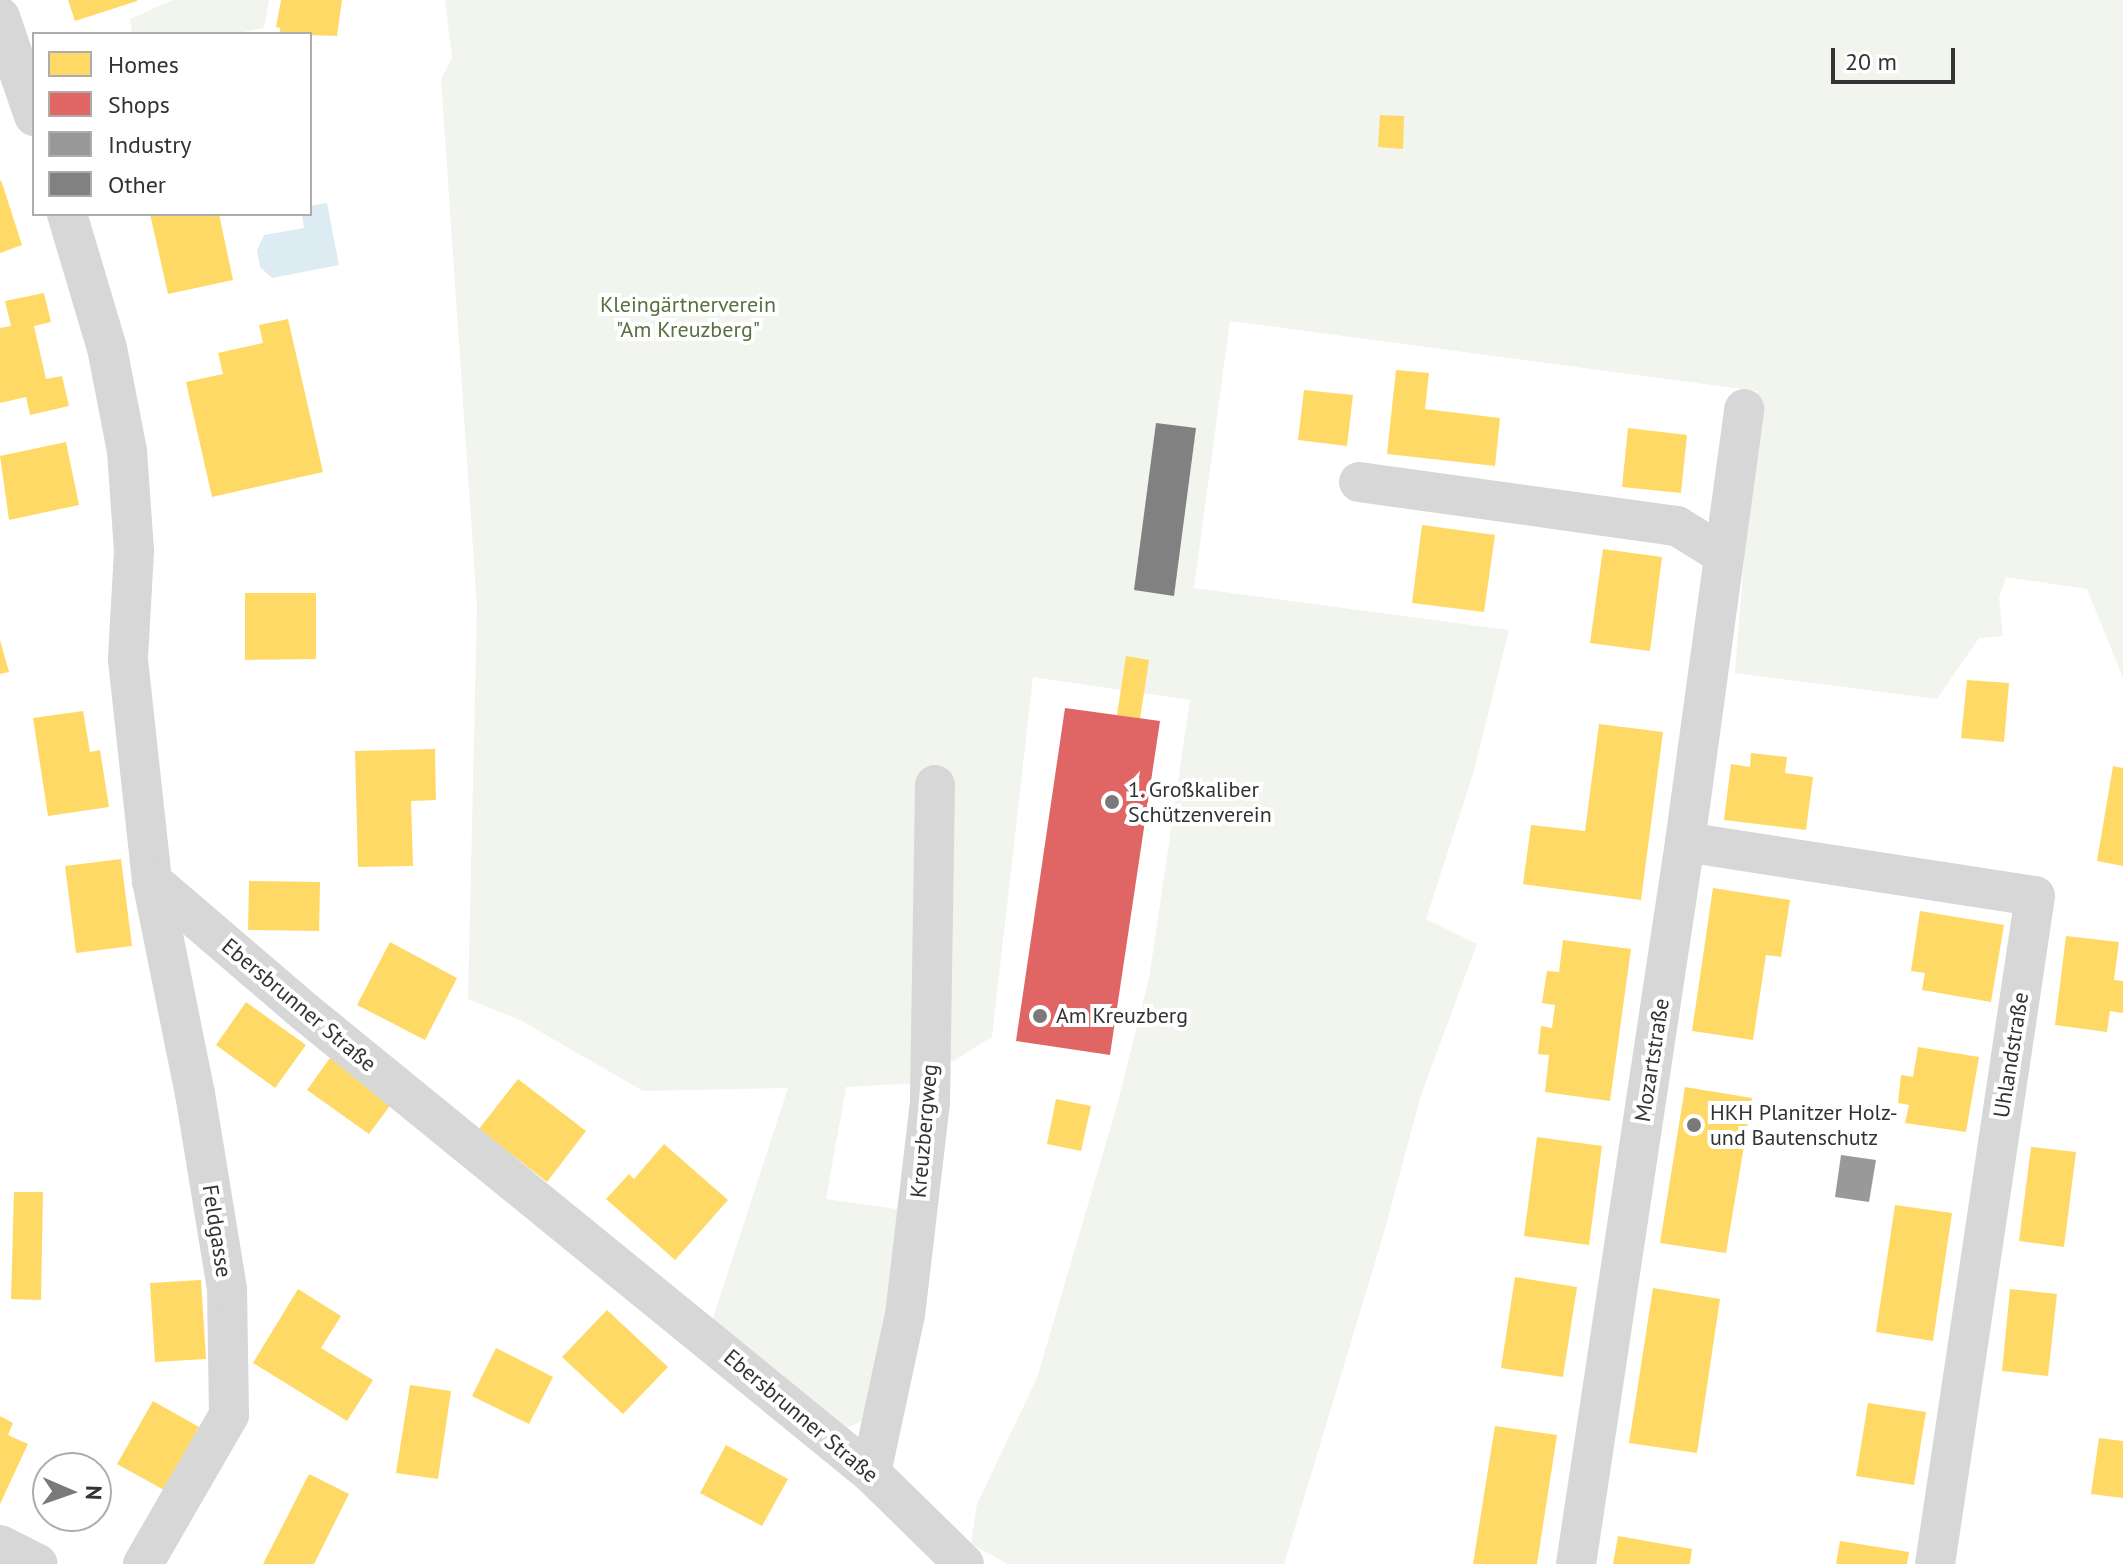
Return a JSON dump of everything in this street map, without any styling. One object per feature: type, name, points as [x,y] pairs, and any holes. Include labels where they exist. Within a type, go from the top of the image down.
[{"type":"street","points":[[0,17],[32,110]]},
{"type":"street","points":[[68,216],[107,348],[127,451],[134,551],[128,660],[152,881]]},
{"type":"street","name":"Mozartstraße","points":[[1576,1564],[1685,842],[1744,409]]},
{"type":"street","points":[[1359,482],[1677,526],[1724,555]]},
{"type":"street","name":"Kreuzbergweg","points":[[871,1473],[905,1315],[930,1102],[935,785]]},
{"type":"street","name":"Uhlandstraße","points":[[1685,842],[2035,896],[1935,1564]]},
{"type":"street","name":"Ebersbrunner Straße","points":[[152,881],[305,1012],[871,1473],[964,1564]]},
{"type":"street","name":"Feldgasse","points":[[143,1564],[229,1415],[227,1289],[195,1094],[152,881]]},
{"type":"street","points":[[0,1545],[38,1564]]},
{"type":"green space","points":[[173,0],[269,0],[264,28],[243,32],[132,32],[130,19]]},
{"type":"green space","name":"Kleingärtnerverein \"Am Kreuzberg\"","points":[[445,0],[2123,0],[2123,678],[2087,589],[2006,577],[1999,598],[2003,636],[1979,638],[1937,699],[1735,673],[1757,391],[1230,321],[1194,588],[1509,630],[1474,771],[1426,919],[1477,944],[1421,1095],[1383,1236],[1284,1564],[1008,1564],[971,1544],[977,1504],[1037,1378],[1116,1109],[1149,979],[1190,700],[1033,677],[992,1037],[918,1083],[846,1087],[826,1199],[910,1211],[871,1417],[842,1430],[712,1321],[788,1088],[643,1091],[522,1021],[468,999],[477,607],[441,79],[452,58]]},
{"type":"shaded area","points":[[327,203],[339,265],[272,278],[260,267],[257,250],[264,235],[304,228],[302,216],[312,216],[312,206]]},
{"type":"building: Homes","points":[[68,0],[137,0],[137,1],[75,21]]},
{"type":"building: Homes","points":[[281,0],[342,0],[337,36],[280,32],[280,28],[276,27]]},
{"type":"building: Homes","points":[[1380,115],[1404,116],[1403,149],[1378,147]]},
{"type":"building: Homes","points":[[0,181],[22,245],[0,253]]},
{"type":"building: Homes","points":[[150,216],[219,216],[233,280],[168,294]]},
{"type":"building: Homes","points":[[44,293],[51,322],[34,326],[46,379],[62,376],[69,406],[30,415],[26,397],[0,403],[0,328],[11,326],[5,301]]},
{"type":"building: Homes","points":[[288,319],[323,472],[212,497],[186,382],[223,374],[218,353],[263,343],[259,325]]},
{"type":"building: Homes","points":[[1396,370],[1429,373],[1425,409],[1500,418],[1495,466],[1387,454]]},
{"type":"building: Homes","points":[[1304,390],[1353,395],[1347,446],[1298,440]]},
{"type":"building: Homes","points":[[1628,428],[1687,435],[1681,493],[1622,487]]},
{"type":"building: Homes","points":[[66,442],[79,505],[9,520],[0,456]]},
{"type":"building: Homes","points":[[1422,525],[1495,535],[1484,612],[1412,603]]},
{"type":"building: Homes","points":[[1603,549],[1662,557],[1650,651],[1590,643]]},
{"type":"building: Homes","points":[[245,593],[316,593],[316,659],[245,660]]},
{"type":"building: Homes","points":[[0,640],[9,672],[0,674]]},
{"type":"building: Homes","points":[[1126,656],[1149,660],[1140,719],[1117,715]]},
{"type":"building: Homes","points":[[1967,680],[2009,683],[2004,742],[1961,738]]},
{"type":"building: Homes","points":[[83,711],[90,752],[100,750],[109,807],[48,816],[33,718]]},
{"type":"building: Homes","points":[[1599,724],[1663,732],[1641,900],[1523,884],[1531,825],[1585,831]]},
{"type":"building: Homes","points":[[435,749],[436,800],[411,801],[413,866],[358,867],[355,751]]},
{"type":"building: Homes","points":[[1751,753],[1787,757],[1785,773],[1813,777],[1806,830],[1724,820],[1731,764],[1750,767]]},
{"type":"building: Homes","points":[[2113,766],[2123,768],[2123,866],[2097,861]]},
{"type":"building: Homes","points":[[121,859],[132,946],[76,953],[65,866]]},
{"type":"building: Homes","points":[[249,881],[320,882],[319,931],[248,930]]},
{"type":"building: Homes","points":[[1713,888],[1790,900],[1781,957],[1766,955],[1753,1040],[1692,1031]]},
{"type":"building: Homes","points":[[1920,911],[2004,925],[1991,1002],[1922,990],[1925,973],[1911,971]]},
{"type":"building: Homes","points":[[2066,936],[2119,942],[2114,980],[2123,981],[2123,1013],[2110,1011],[2107,1032],[2055,1025]]},
{"type":"building: Homes","points":[[1563,940],[1631,949],[1610,1101],[1545,1092],[1549,1055],[1538,1054],[1541,1026],[1552,1028],[1555,1005],[1542,1003],[1547,971],[1559,972]]},
{"type":"building: Homes","points":[[390,942],[457,978],[425,1040],[357,1005]]},
{"type":"building: Homes","points":[[246,1002],[306,1045],[275,1088],[216,1045]]},
{"type":"building: Homes","points":[[1918,1047],[1979,1057],[1966,1132],[1905,1123],[1909,1105],[1898,1103],[1901,1075],[1913,1077]]},
{"type":"building: Homes","points":[[330,1058],[392,1103],[369,1134],[307,1090]]},
{"type":"building: Homes","points":[[518,1079],[586,1131],[547,1182],[479,1129]]},
{"type":"building: Homes","points":[[1685,1087],[1752,1098],[1726,1253],[1660,1243]]},
{"type":"building: Homes","points":[[1056,1099],[1091,1106],[1081,1151],[1047,1144]]},
{"type":"building: Homes","points":[[1537,1137],[1602,1146],[1589,1245],[1524,1236]]},
{"type":"building: Homes","points":[[664,1144],[728,1200],[675,1260],[606,1199],[629,1174],[634,1179]]},
{"type":"building: Homes","points":[[2031,1147],[2076,1152],[2064,1247],[2019,1241]]},
{"type":"building: Homes","points":[[14,1192],[43,1192],[41,1300],[11,1299]]},
{"type":"building: Homes","points":[[1895,1205],[1952,1213],[1933,1341],[1876,1332]]},
{"type":"building: Homes","points":[[1515,1277],[1577,1287],[1563,1377],[1501,1368]]},
{"type":"building: Homes","points":[[201,1280],[206,1359],[155,1362],[150,1283]]},
{"type":"building: Homes","points":[[1653,1288],[1720,1299],[1697,1453],[1629,1443]]},
{"type":"building: Homes","points":[[298,1289],[341,1316],[321,1348],[373,1380],[347,1421],[253,1363]]},
{"type":"building: Homes","points":[[2010,1289],[2057,1294],[2048,1376],[2002,1371]]},
{"type":"building: Homes","points":[[607,1310],[668,1367],[623,1414],[562,1357]]},
{"type":"building: Homes","points":[[496,1348],[553,1377],[529,1424],[472,1396]]},
{"type":"building: Homes","points":[[410,1385],[451,1391],[438,1479],[396,1473]]},
{"type":"building: Homes","points":[[153,1401],[199,1427],[164,1490],[117,1464]]},
{"type":"building: Homes","points":[[1868,1403],[1926,1412],[1914,1485],[1856,1476]]},
{"type":"building: Homes","points":[[0,1416],[13,1423],[8,1435],[28,1444],[0,1504]]},
{"type":"building: Homes","points":[[1495,1426],[1557,1435],[1537,1564],[1473,1564]]},
{"type":"building: Homes","points":[[2099,1438],[2123,1441],[2123,1498],[2091,1494]]},
{"type":"building: Homes","points":[[726,1445],[788,1479],[762,1526],[700,1493]]},
{"type":"building: Homes","points":[[309,1474],[349,1494],[314,1564],[263,1564]]},
{"type":"building: Homes","points":[[1618,1536],[1692,1549],[1690,1564],[1613,1564]]},
{"type":"building: Homes","points":[[1840,1541],[1909,1552],[1907,1564],[1836,1564]]},
{"type":"building: Shops","points":[[1065,708],[1160,721],[1110,1055],[1016,1041]]},
{"type":"building: Industry","points":[[1841,1155],[1876,1160],[1869,1202],[1835,1197]]},
{"type":"building: Other","points":[[1156,423],[1196,428],[1174,596],[1134,590]]},
{"type":"place","name":"1. Großkaliber Schützenverein","points":[[1112,802]]},
{"type":"place","name":"Am Kreuzberg","points":[[1040,1016]]},
{"type":"place","name":"HKH Planitzer Holz- und Bautenschutz","points":[[1694,1125]]}]
